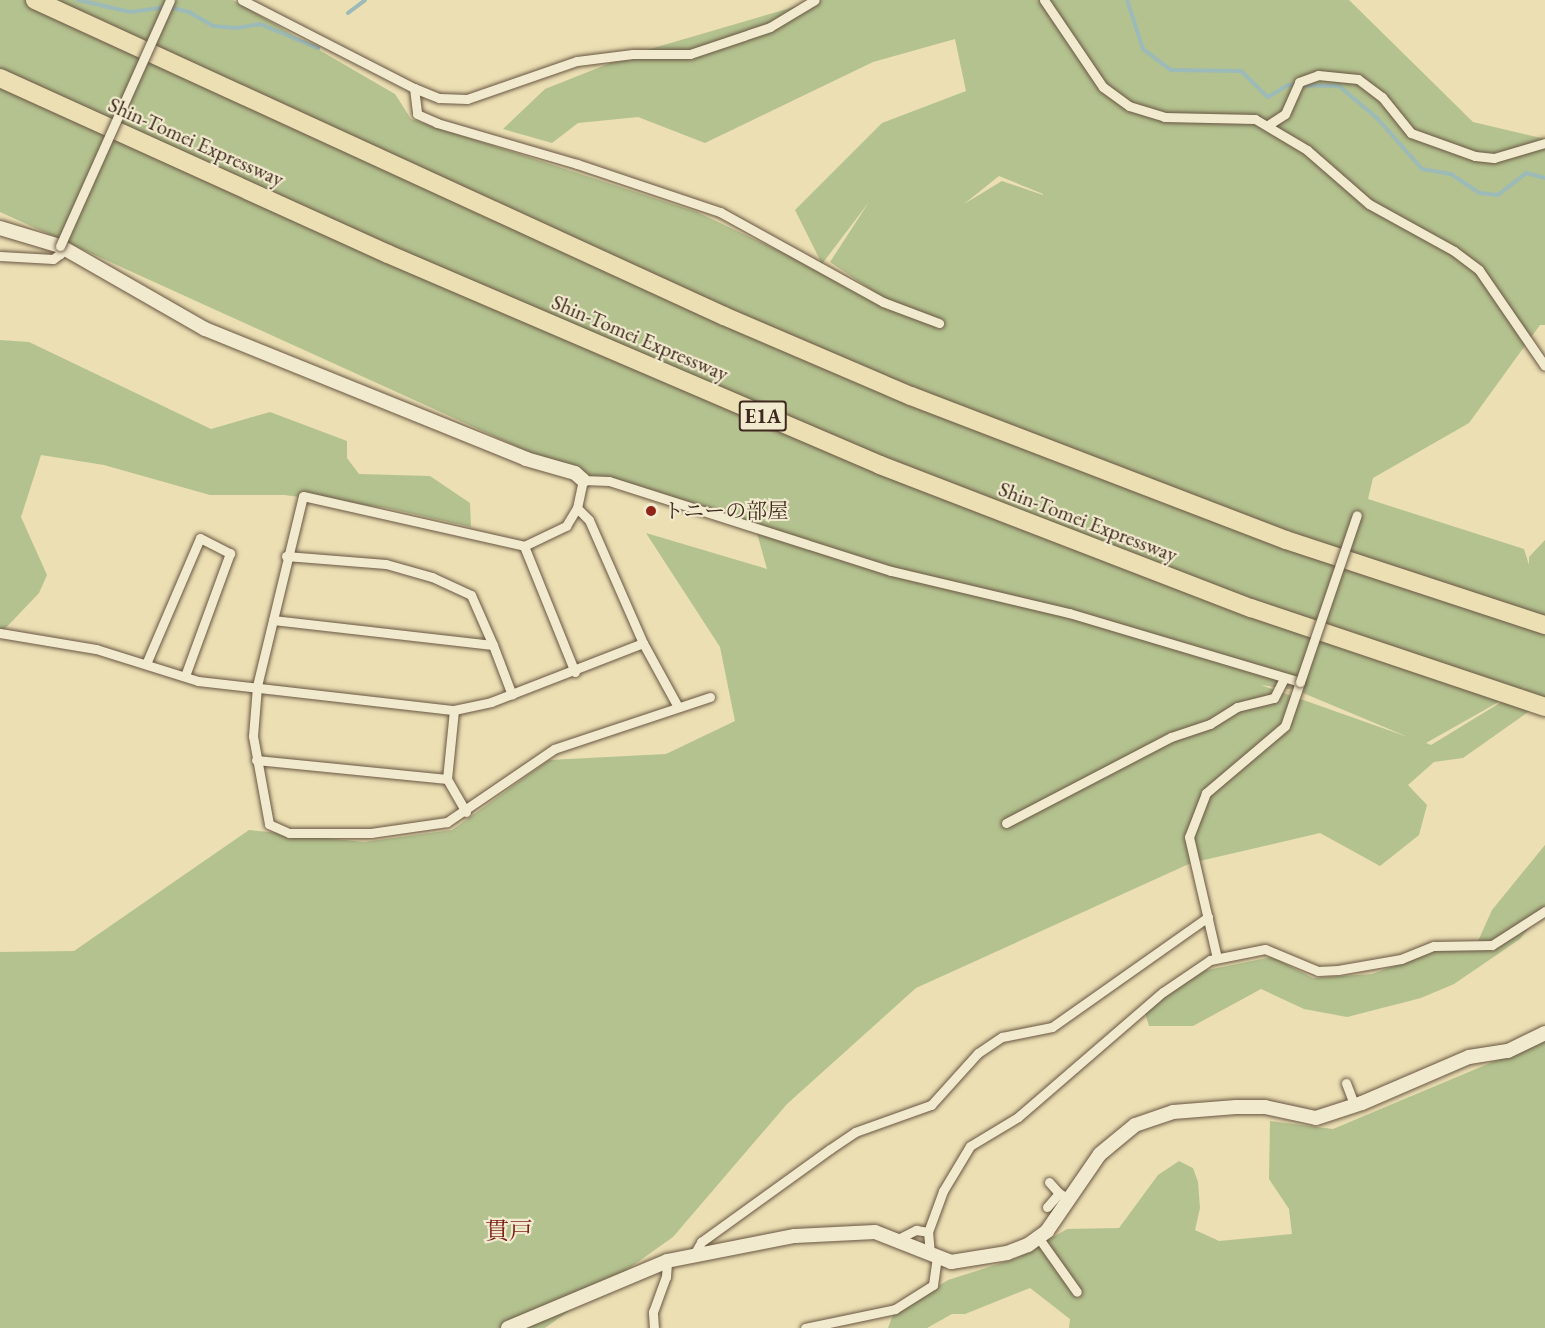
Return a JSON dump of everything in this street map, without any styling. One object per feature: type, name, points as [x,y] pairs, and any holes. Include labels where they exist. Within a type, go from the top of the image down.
[{"type":"highway","points":[[35,0],[723,316],[911,396],[1286,540],[1545,625]]},
{"type":"highway","name":"Shin-Tomei Expressway","points":[[0,78],[388,254],[880,465],[1251,608],[1545,707]]},
{"type":"street","points":[[0,256],[53,259],[60,254],[60,246],[170,0]]},
{"type":"street","points":[[242,0],[414,88],[439,98],[467,99],[577,61],[633,54],[690,54],[770,27],[815,0]]},
{"type":"street","points":[[1044,0],[1103,87],[1129,106],[1164,117],[1244,118],[1268,125],[1307,150],[1369,204],[1454,251],[1479,270],[1545,366]]},
{"type":"street","points":[[1268,125],[1285,114],[1299,82],[1318,75],[1358,79],[1382,97],[1411,133],[1475,156],[1494,158],[1545,143]]},
{"type":"street","points":[[414,88],[417,114],[437,123],[577,164],[720,212],[883,302],[939,323]]},
{"type":"street","points":[[0,228],[60,246],[205,329],[526,459],[575,473],[584,480],[609,481],[891,572],[1069,613],[1283,680],[1300,682]]},
{"type":"street","points":[[584,480],[577,508],[557,532],[524,546],[303,496],[286,556],[257,686],[253,736],[269,824],[289,833],[371,833],[447,822],[466,812],[554,749],[710,697]]},
{"type":"street","points":[[577,508],[590,520],[643,643],[678,707]]},
{"type":"street","points":[[1217,958],[1189,837],[1206,793],[1285,726],[1357,515]]},
{"type":"street","points":[[146,664],[200,538],[230,553],[185,676]]},
{"type":"street","points":[[524,546],[575,672]]},
{"type":"street","points":[[286,556],[386,564],[432,577],[471,595],[512,695]]},
{"type":"street","points":[[273,620],[493,645]]},
{"type":"street","points":[[0,633],[96,649],[198,681],[454,710],[512,695],[575,672],[643,643]]},
{"type":"street","points":[[1006,823],[1171,737],[1210,724],[1238,707],[1274,698],[1283,680]]},
{"type":"street","points":[[454,710],[447,779],[466,812]]},
{"type":"street","points":[[256,760],[447,779]]},
{"type":"street","points":[[805,1328],[895,1309],[933,1285],[933,1255],[928,1232],[943,1191],[970,1146],[1018,1117],[1163,992],[1217,958],[1265,949],[1318,970],[1338,970],[1401,959],[1434,946],[1492,945],[1545,911]]},
{"type":"street","points":[[695,1253],[701,1242],[855,1132],[931,1105],[978,1053],[1002,1037],[1052,1027],[1208,917]]},
{"type":"street","points":[[508,1328],[667,1261],[695,1253],[848,1231],[875,1232],[951,1262],[1007,1253],[1038,1237],[1065,1197],[1100,1154],[1116,1138],[1135,1125],[1173,1112],[1265,1107],[1316,1118],[1355,1106],[1459,1061],[1508,1051],[1545,1033]]},
{"type":"street","points":[[1346,1083],[1355,1106]]},
{"type":"street","points":[[1049,1182],[1065,1197]]},
{"type":"street","points":[[1047,1207],[1065,1197]]},
{"type":"street","points":[[894,1241],[916,1230],[928,1232]]},
{"type":"street","points":[[1038,1237],[1077,1292]]},
{"type":"street","points":[[654,1328],[653,1312],[666,1276],[667,1261]]},
{"type":"green space","points":[[0,0],[233,0],[395,94],[411,119],[697,212],[894,305],[830,262],[869,202],[822,264],[795,210],[882,123],[966,91],[955,39],[873,62],[705,143],[638,117],[578,123],[552,143],[503,129],[545,89],[633,54],[818,0],[1349,0],[1473,122],[1545,139],[1545,325],[1540,325],[1469,423],[1373,478],[1368,499],[1524,549],[1529,565],[1529,557],[1545,540],[1545,700],[1463,758],[1434,762],[1408,785],[1427,805],[1419,835],[1380,866],[1320,833],[1191,863],[916,988],[787,1104],[673,1237],[545,1328],[0,1328],[0,952],[74,951],[249,830],[364,842],[452,830],[549,760],[666,754],[735,721],[720,647],[646,533],[767,569],[755,526],[575,473],[0,212]],"holes":[[[999,176],[1043,194],[1043,195],[1002,181],[964,204]],[[1534,682],[1431,745],[1426,743]],[[1261,685],[1296,690],[1408,737]]]},
{"type":"green space","points":[[0,340],[29,342],[211,429],[270,412],[347,441],[347,458],[359,474],[430,476],[470,503],[471,527],[387,508],[284,495],[210,495],[104,465],[41,455],[21,517],[47,575],[39,593],[0,634]]},
{"type":"green space","points":[[1545,845],[1545,909],[1520,939],[1454,984],[1421,998],[1347,1017],[1304,1009],[1261,989],[1193,1026],[1149,1026],[1144,1010],[1202,971],[1272,957],[1313,978],[1372,974],[1447,947],[1474,950],[1492,910]]},
{"type":"green space","points":[[1545,1040],[1545,1328],[1069,1328],[1070,1319],[1030,1288],[965,1314],[952,1314],[927,1328],[888,1328],[893,1315],[948,1280],[1017,1258],[1067,1229],[1119,1228],[1158,1175],[1179,1161],[1193,1168],[1198,1182],[1200,1208],[1195,1230],[1219,1241],[1292,1234],[1289,1209],[1269,1179],[1270,1121],[1333,1129]]},
{"type":"waterway","points":[[78,0],[131,12],[168,7],[189,12],[213,26],[236,28],[260,24],[318,48]]},
{"type":"waterway","points":[[348,13],[365,0]]},
{"type":"waterway","points":[[1127,0],[1143,49],[1171,70],[1241,71],[1268,97],[1288,85],[1339,86],[1377,118],[1422,169],[1451,174],[1479,193],[1498,195],[1526,173],[1545,178]]},
{"type":"place","name":"トニーの部屋","points":[[651,511]]},
{"type":"district","name":"貫戸","points":[[509,1231]]}]
